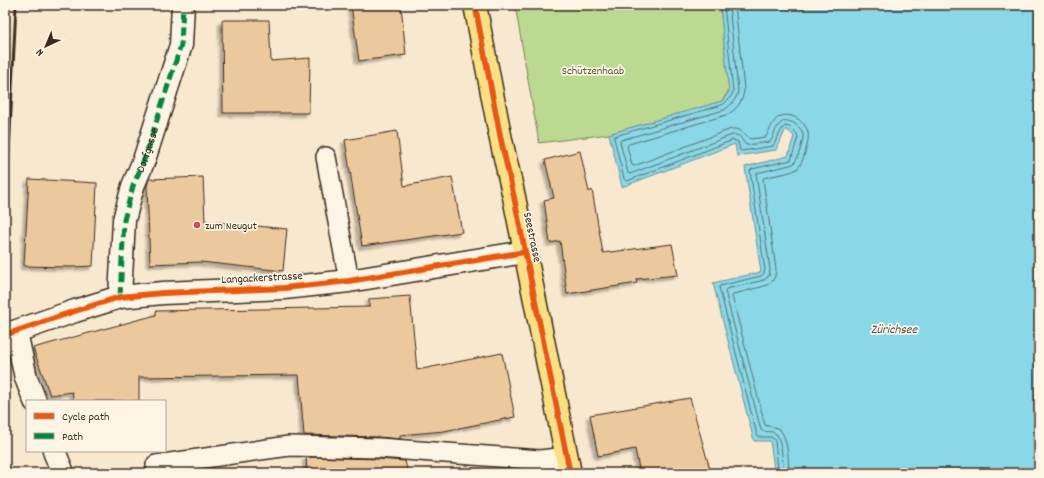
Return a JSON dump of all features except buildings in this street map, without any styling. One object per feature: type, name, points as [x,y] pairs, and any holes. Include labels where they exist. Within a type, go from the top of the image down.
[{"type":"main road","name":"Seestrasse","points":[[475,5],[501,140],[569,465]]},
{"type":"street","name":"Dorfgasse","points":[[120,297],[124,220],[133,186],[144,160],[181,45],[184,5]]},
{"type":"street","name":"Langackerstrasse","points":[[10,333],[120,297],[163,293],[284,288],[349,281],[525,252]]},
{"type":"street","points":[[10,333],[35,400]]},
{"type":"street","points":[[54,452],[63,473]]},
{"type":"lane","points":[[326,157],[349,281]]},
{"type":"lane","points":[[156,465],[289,446],[379,448],[540,460],[569,465]]},
{"type":"green space","name":"Schützenhaab","points":[[515,5],[720,5],[729,90],[722,101],[609,134],[539,143]]},
{"type":"water","name":"Zürichsee","points":[[720,5],[1039,5],[1039,473],[745,473],[774,468],[770,441],[754,441],[713,283],[761,272],[745,167],[788,156],[794,136],[786,129],[776,150],[737,156],[735,144],[622,187],[609,134],[722,101],[729,92]]},
{"type":"railway","points":[[5,235],[16,5]]},
{"type":"marked path","points":[[120,297],[124,220],[133,186],[144,160],[181,45],[183,5]]},
{"type":"cycle path","points":[[475,5],[501,140],[570,473]]},
{"type":"cycle path","points":[[5,335],[120,297],[163,293],[284,288],[349,281],[525,252]]},
{"type":"place","name":"zum Neugut","points":[[197,225]]}]
